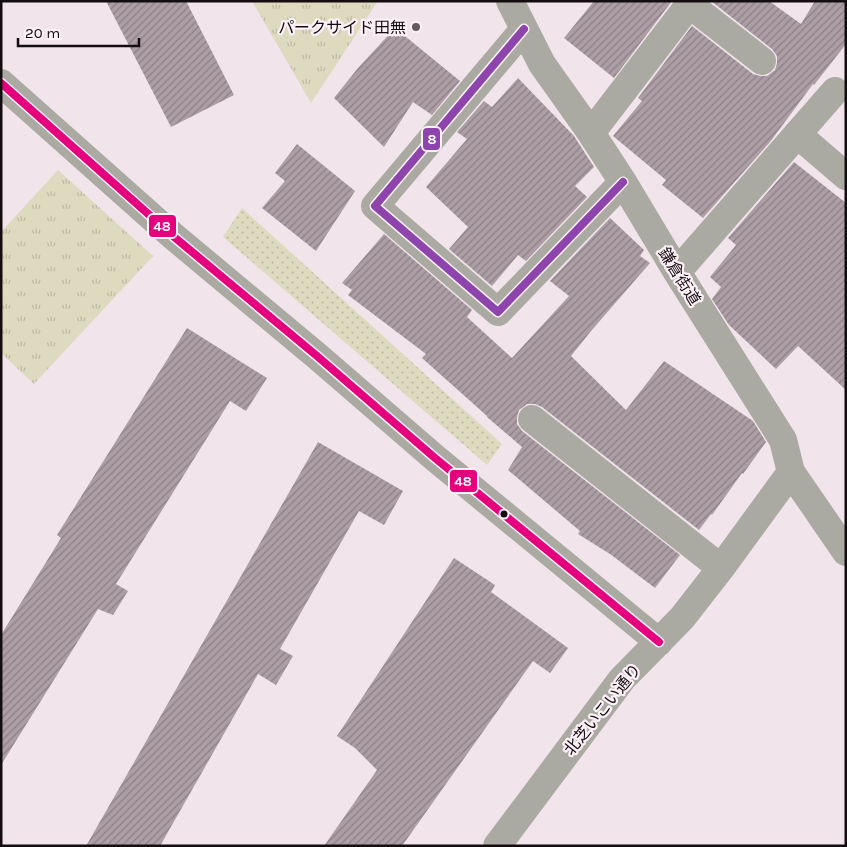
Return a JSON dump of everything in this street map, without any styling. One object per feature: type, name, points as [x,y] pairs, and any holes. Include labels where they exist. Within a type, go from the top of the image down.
[{"type":"street","name":"鎌倉街道","points":[[510,1],[542,64],[623,182],[677,272],[783,440],[791,472],[846,552]]},
{"type":"street","points":[[591,133],[691,3],[762,61]]},
{"type":"street","points":[[524,29],[375,206],[498,312],[623,182]]},
{"type":"street","points":[[1,83],[179,242],[318,356],[443,464],[659,642]]},
{"type":"street","points":[[677,272],[835,91]]},
{"type":"street","points":[[797,134],[846,176]]},
{"type":"street","points":[[532,419],[721,568]]},
{"type":"street","name":"北芝いこい通り","points":[[496,846],[622,679],[682,618],[791,472]]},
{"type":"green space","points":[[252,1],[378,1],[311,103]]},
{"type":"green space","points":[[58,170],[153,256],[34,384],[1,353],[1,232]]},
{"type":"green space","points":[[242,208],[502,444],[487,465],[223,237]]},
{"type":"building","points":[[106,1],[186,1],[234,95],[171,127]]},
{"type":"building","points":[[594,1],[672,1],[614,78],[564,38]]},
{"type":"building","points":[[711,1],[769,1],[801,24],[815,1],[846,1],[846,44],[813,84],[770,142],[703,218],[662,185],[666,180],[613,136],[642,101],[638,98],[692,26],[753,74],[767,76],[775,70],[777,56],[772,49]]},
{"type":"building","points":[[395,28],[460,81],[432,115],[413,102],[384,147],[334,98],[358,68]]},
{"type":"building","points":[[518,78],[574,136],[594,167],[575,186],[587,197],[526,261],[518,255],[492,286],[449,249],[468,227],[426,187],[467,139],[457,132],[484,101],[492,107]]},
{"type":"building","points":[[297,144],[355,191],[316,251],[262,208],[285,181],[275,173]]},
{"type":"building","points":[[794,162],[846,203],[846,390],[798,346],[776,369],[729,325],[712,299],[721,287],[710,277],[736,245],[728,238]]},
{"type":"building","points":[[610,218],[644,250],[640,256],[650,263],[571,356],[626,410],[664,361],[753,421],[766,442],[699,530],[542,407],[535,404],[527,404],[519,410],[517,424],[522,431],[680,555],[655,588],[610,554],[578,534],[580,531],[508,470],[522,447],[422,358],[426,354],[348,295],[352,290],[342,283],[384,234],[472,310],[467,317],[512,358],[569,296],[550,281]]},
{"type":"building","points":[[187,328],[267,378],[246,411],[230,401],[116,584],[128,591],[113,615],[98,609],[1,765],[1,635],[61,538],[57,535]]},
{"type":"building","points":[[318,442],[403,491],[384,525],[359,511],[280,649],[293,656],[276,685],[258,674],[160,846],[86,846]]},
{"type":"building","points":[[454,558],[495,585],[491,592],[568,648],[550,673],[533,661],[402,846],[324,846],[377,770],[355,748],[337,736]]},
{"type":"transit line","name":"8","points":[[524,29],[375,206],[498,312],[623,182]]},
{"type":"transit line","name":"48","points":[[1,83],[173,236],[317,356],[435,458],[659,642]]},
{"type":"place","name":"パークサイド田無","points":[[416,27]]}]
